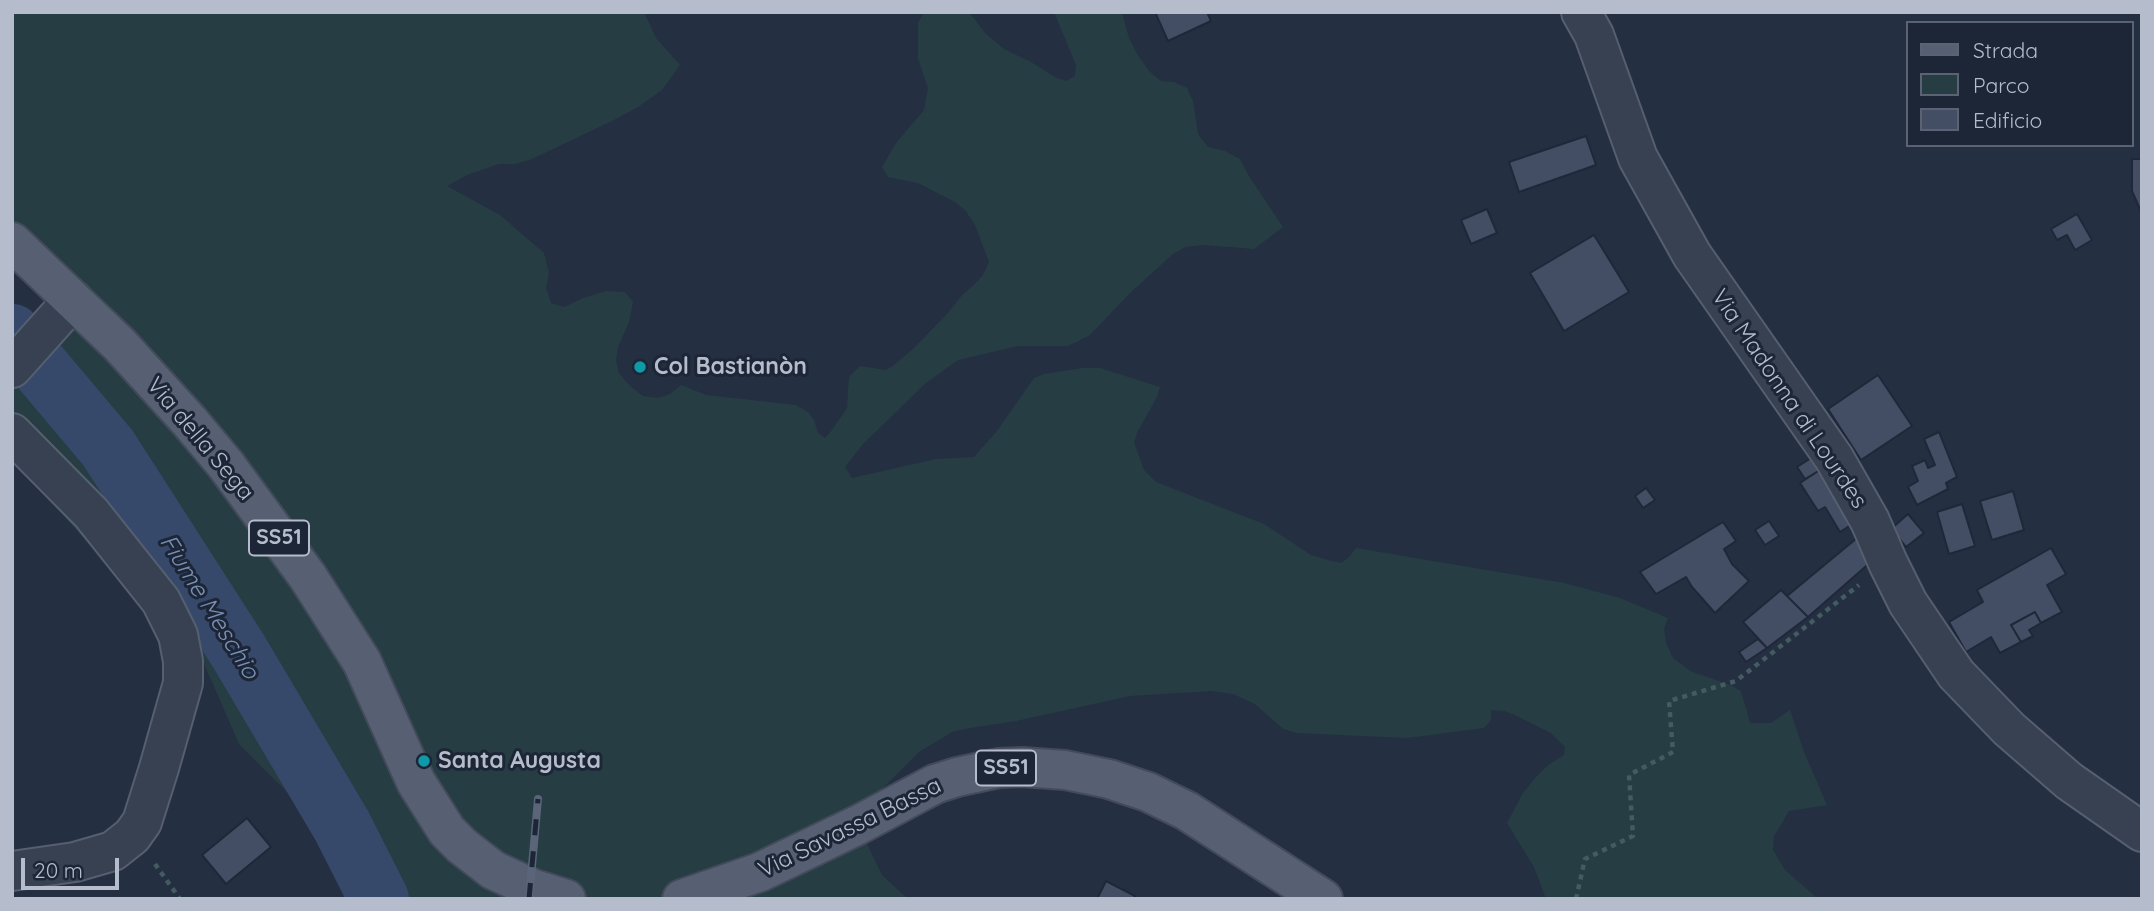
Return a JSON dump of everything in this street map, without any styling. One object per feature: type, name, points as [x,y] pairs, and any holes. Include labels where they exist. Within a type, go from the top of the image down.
[{"type":"main road","name":"Via della Sega","points":[[12,242],[120,345],[190,422],[250,499],[308,577],[362,662],[416,782],[436,815],[462,846],[493,870],[534,889],[566,899]]},
{"type":"main road","name":"Via Savassa Bassa","points":[[682,899],[760,872],[935,785],[999,768],[1022,767],[1065,770],[1109,779],[1148,792],[1198,817],[1323,899]]},
{"type":"street","name":"Via Madonna di Lourdes","points":[[1581,12],[1594,35],[1638,158],[1692,255],[1834,458],[1870,521],[1908,603],[1956,674],[2008,729],[2069,781],[2142,832]]},
{"type":"street","points":[[12,368],[73,300]]},
{"type":"street","points":[[12,433],[91,513],[161,601],[178,635],[183,660],[183,683],[142,822],[132,836],[113,851],[75,862],[12,871]]},
{"type":"path","points":[[1576,899],[1585,859],[1633,836],[1629,775],[1673,752],[1669,701],[1736,681],[1888,563]]},
{"type":"path","points":[[132,836],[180,899]]},
{"type":"green space","points":[[12,12],[644,12],[656,38],[680,65],[662,90],[614,120],[532,159],[515,164],[499,164],[467,175],[447,186],[500,215],[544,253],[549,273],[546,288],[551,303],[564,307],[606,291],[625,292],[633,302],[616,360],[619,373],[643,396],[658,398],[670,394],[681,385],[706,395],[796,405],[808,412],[818,433],[825,438],[847,408],[849,377],[860,366],[886,370],[894,365],[914,348],[974,285],[989,262],[975,225],[965,210],[918,183],[888,177],[882,167],[896,143],[924,110],[928,88],[918,58],[918,23],[924,12],[969,12],[986,34],[1004,49],[1066,81],[1075,76],[1076,65],[1054,12],[1122,12],[1129,38],[1149,71],[1161,81],[1174,82],[1187,88],[1193,101],[1198,134],[1208,147],[1225,151],[1240,159],[1283,227],[1254,249],[1203,245],[1186,247],[1173,254],[1130,293],[1090,335],[1068,346],[1018,346],[958,360],[926,383],[863,444],[845,467],[852,478],[936,459],[974,457],[997,431],[1034,378],[1044,374],[1100,368],[1160,387],[1134,442],[1144,470],[1156,482],[1264,524],[1311,555],[1328,560],[1341,563],[1356,548],[1564,583],[1620,598],[1668,618],[1664,629],[1666,643],[1673,658],[1690,671],[1741,691],[1750,723],[1771,723],[1790,710],[1804,752],[1827,805],[1789,811],[1774,836],[1773,850],[1785,870],[1818,899],[1546,899],[1534,867],[1507,823],[1523,793],[1535,778],[1548,765],[1564,755],[1565,747],[1551,733],[1515,715],[1491,710],[1491,720],[1484,728],[1407,738],[1297,733],[1283,729],[1255,704],[1233,694],[1211,691],[1130,696],[1016,721],[970,728],[952,732],[919,752],[862,809],[858,825],[882,875],[908,899],[402,899],[352,796],[313,818],[239,744],[198,650],[165,662],[146,607],[12,459],[12,377],[84,297],[12,228]]},
{"type":"building","points":[[1155,12],[1207,12],[1211,21],[1168,41]]},
{"type":"building","points":[[1586,136],[1596,165],[1519,192],[1509,162]]},
{"type":"building","points":[[2132,159],[2142,159],[2142,214],[2132,191]]},
{"type":"building","points":[[1487,209],[1497,233],[1471,244],[1461,220]]},
{"type":"building","points":[[2077,214],[2092,240],[2075,250],[2067,235],[2057,240],[2051,229]]},
{"type":"building","points":[[1594,235],[1629,292],[1564,331],[1530,273]]},
{"type":"building","points":[[1878,375],[1912,426],[1861,460],[1828,409]]},
{"type":"building","points":[[1939,432],[1957,477],[1946,483],[1948,489],[1917,505],[1908,487],[1918,481],[1912,466],[1925,460],[1928,468],[1935,465],[1924,439]]},
{"type":"building","points":[[1819,453],[1827,466],[1805,479],[1797,467]]},
{"type":"building","points":[[1832,462],[1865,516],[1840,532],[1825,507],[1818,511],[1800,483]]},
{"type":"building","points":[[1646,488],[1655,500],[1643,508],[1635,496]]},
{"type":"building","points":[[2013,491],[2024,530],[1992,540],[1980,501]]},
{"type":"building","points":[[1962,504],[1975,546],[1949,554],[1937,512]]},
{"type":"building","points":[[1908,514],[1924,533],[1906,547],[1891,529]]},
{"type":"building","points":[[1769,521],[1779,536],[1765,545],[1755,530]]},
{"type":"building","points":[[1723,522],[1736,541],[1724,549],[1732,564],[1749,581],[1715,613],[1686,577],[1656,594],[1640,572]]},
{"type":"building","points":[[1857,538],[1873,560],[1808,617],[1787,596]]},
{"type":"building","points":[[2051,548],[2066,574],[2047,585],[2062,612],[2041,623],[2035,612],[2011,625],[2021,642],[2000,653],[1991,637],[1966,652],[1949,622],[1983,602],[1977,590]]},
{"type":"building","points":[[1781,590],[1808,617],[1767,648],[1743,622]]},
{"type":"building","points":[[2035,612],[2041,623],[2029,630],[2033,636],[2021,642],[2011,625]]},
{"type":"building","points":[[1758,639],[1767,648],[1746,662],[1739,652]]},
{"type":"building","points":[[247,818],[271,847],[226,884],[202,855]]},
{"type":"building","points":[[1106,881],[1135,896],[1133,899],[1097,899]]},
{"type":"waterway","name":"Fiume Meschio","points":[[12,334],[108,448],[239,652],[342,826],[379,899]]},
{"type":"railway","points":[[529,899],[538,799]]},
{"type":"place","name":"Col Bastianòn","points":[[640,367]]},
{"type":"place","name":"Santa Augusta","points":[[424,761]]}]
